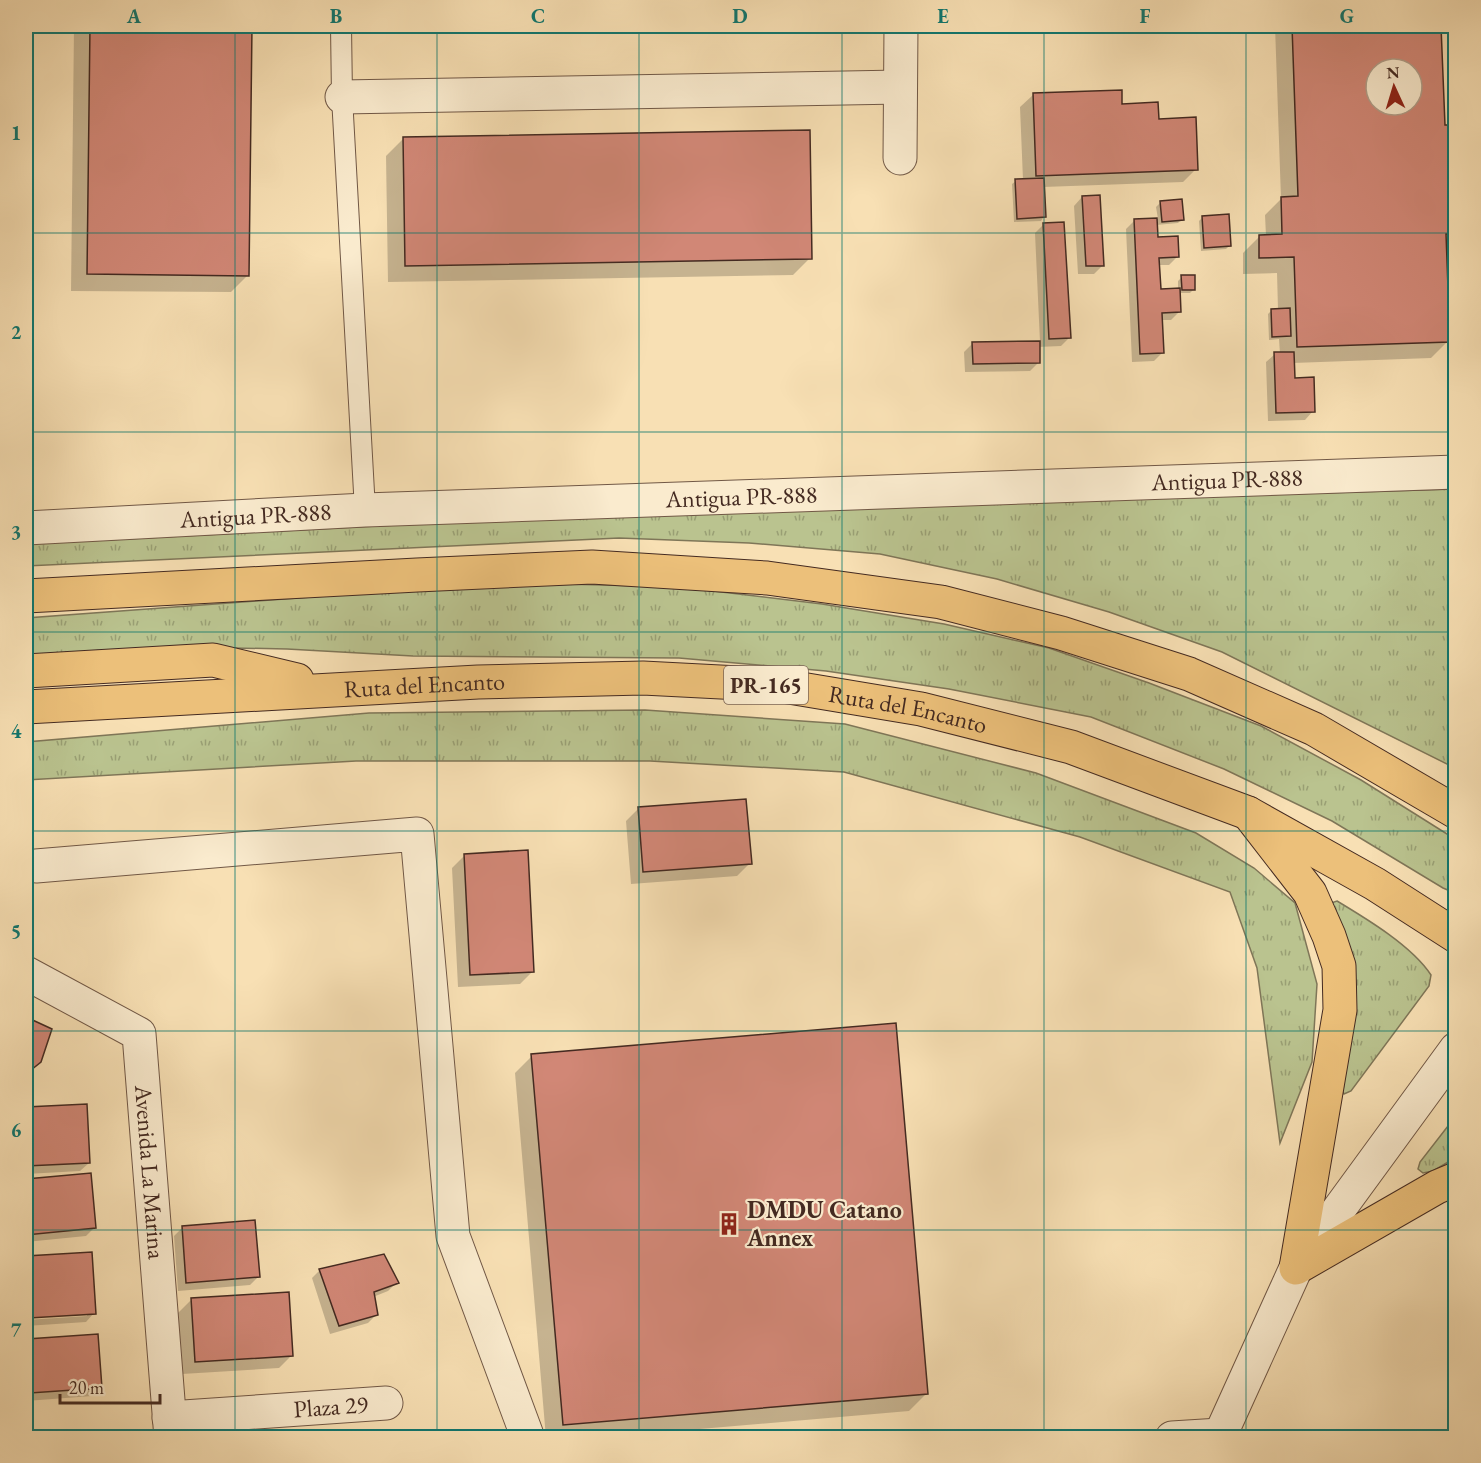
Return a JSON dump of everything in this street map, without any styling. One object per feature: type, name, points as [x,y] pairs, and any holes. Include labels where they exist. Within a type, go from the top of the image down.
[{"type":"main road","points":[[26,596],[592,567],[767,578],[941,602],[1061,633],[1189,674],[1314,729],[1455,812]]},
{"type":"main road","points":[[26,670],[213,660],[334,689]]},
{"type":"main road","name":"Ruta del Encanto","points":[[26,706],[478,682],[643,678],[777,685],[921,709],[1071,747],[1248,813],[1375,884],[1455,936]]},
{"type":"main road","points":[[1248,813],[1310,893],[1339,966],[1340,1010],[1296,1268]]},
{"type":"main road","points":[[1296,1268],[1437,1186],[1455,1179]]},
{"type":"street","points":[[900,158],[901,26]]},
{"type":"street","points":[[342,97],[900,87]]},
{"type":"street","name":"Antigua PR-888","points":[[26,528],[365,510],[1455,472]]},
{"type":"street","points":[[36,866],[417,834],[453,1236],[528,1437]]},
{"type":"street","name":"Avenida La Marina","points":[[26,973],[139,1034],[170,1428]]},
{"type":"street","points":[[1172,1437],[1220,1436],[1296,1268],[1455,1049]]},
{"type":"street","name":"Plaza 29","points":[[170,1428],[386,1403]]},
{"type":"lane","points":[[341,26],[342,97],[365,510]]},
{"type":"green space","points":[[1455,489],[1455,768],[1222,652],[1109,612],[997,579],[880,554],[749,543],[619,538],[26,566],[26,544],[613,514]]},
{"type":"green space","points":[[564,584],[679,587],[822,604],[944,624],[1049,648],[1261,726],[1361,780],[1455,839],[1455,893],[1332,821],[1224,769],[1091,717],[949,689],[826,671],[679,658],[413,656],[287,649],[185,647],[26,659],[26,618],[406,590]]},
{"type":"green space","points":[[645,710],[845,724],[1036,773],[1196,833],[1254,868],[1295,903],[1317,984],[1312,1062],[1280,1143],[1257,968],[1230,892],[1080,837],[844,772],[650,761],[356,761],[26,780],[26,742],[369,713]]},
{"type":"green space","points":[[1337,901],[1401,944],[1423,964],[1431,975],[1429,986],[1351,1091],[1344,1094],[1341,1087],[1328,904]]},
{"type":"green space","points":[[1455,1117],[1455,1158],[1433,1171],[1423,1173],[1418,1169],[1420,1162]]},
{"type":"building","points":[[90,26],[252,26],[249,276],[87,274]]},
{"type":"building","points":[[1292,26],[1441,26],[1445,125],[1456,125],[1456,234],[1446,234],[1450,342],[1297,347],[1294,257],[1259,258],[1259,235],[1282,234],[1281,197],[1298,196]]},
{"type":"building","points":[[1122,90],[1122,104],[1158,102],[1159,119],[1196,117],[1198,170],[1036,176],[1033,93]]},
{"type":"building","points":[[810,130],[812,259],[405,266],[403,137]]},
{"type":"building","points":[[1044,178],[1046,217],[1017,219],[1015,179]]},
{"type":"building","points":[[1100,195],[1104,266],[1086,266],[1082,196]]},
{"type":"building","points":[[1182,199],[1184,220],[1162,222],[1160,201]]},
{"type":"building","points":[[1229,214],[1231,246],[1204,248],[1202,216]]},
{"type":"building","points":[[1157,218],[1158,237],[1178,236],[1179,257],[1159,258],[1161,289],[1180,288],[1181,312],[1162,313],[1164,353],[1140,354],[1134,219]]},
{"type":"building","points":[[1064,222],[1071,338],[1049,339],[1043,223]]},
{"type":"building","points":[[1181,275],[1195,275],[1195,290],[1182,290]]},
{"type":"building","points":[[1290,308],[1291,336],[1272,337],[1271,309]]},
{"type":"building","points":[[1040,341],[1040,363],[973,364],[972,342]]},
{"type":"building","points":[[1274,352],[1294,352],[1295,378],[1314,377],[1315,412],[1276,413]]},
{"type":"building","points":[[746,799],[752,864],[643,872],[638,807]]},
{"type":"building","points":[[528,850],[534,972],[470,975],[464,854]]},
{"type":"building","points":[[26,1017],[52,1029],[41,1062],[26,1074]]},
{"type":"building","name":"DMDU Catano Annex","points":[[896,1023],[928,1394],[563,1425],[531,1054]]},
{"type":"building","points":[[87,1104],[90,1163],[26,1166],[26,1107]]},
{"type":"building","points":[[91,1173],[96,1228],[26,1235],[26,1179]]},
{"type":"building","points":[[255,1220],[260,1277],[186,1283],[182,1226]]},
{"type":"building","points":[[92,1252],[96,1314],[29,1318],[26,1256]]},
{"type":"building","points":[[384,1254],[399,1283],[374,1292],[378,1315],[339,1326],[319,1269]]},
{"type":"building","points":[[289,1292],[293,1356],[195,1362],[191,1298]]},
{"type":"building","points":[[98,1334],[102,1388],[30,1393],[27,1339]]},
{"type":"building","points":[[438,1431],[445,1438],[432,1438]]},
{"type":"place","name":"DMDU Catano Annex","points":[[729,1224]]}]
